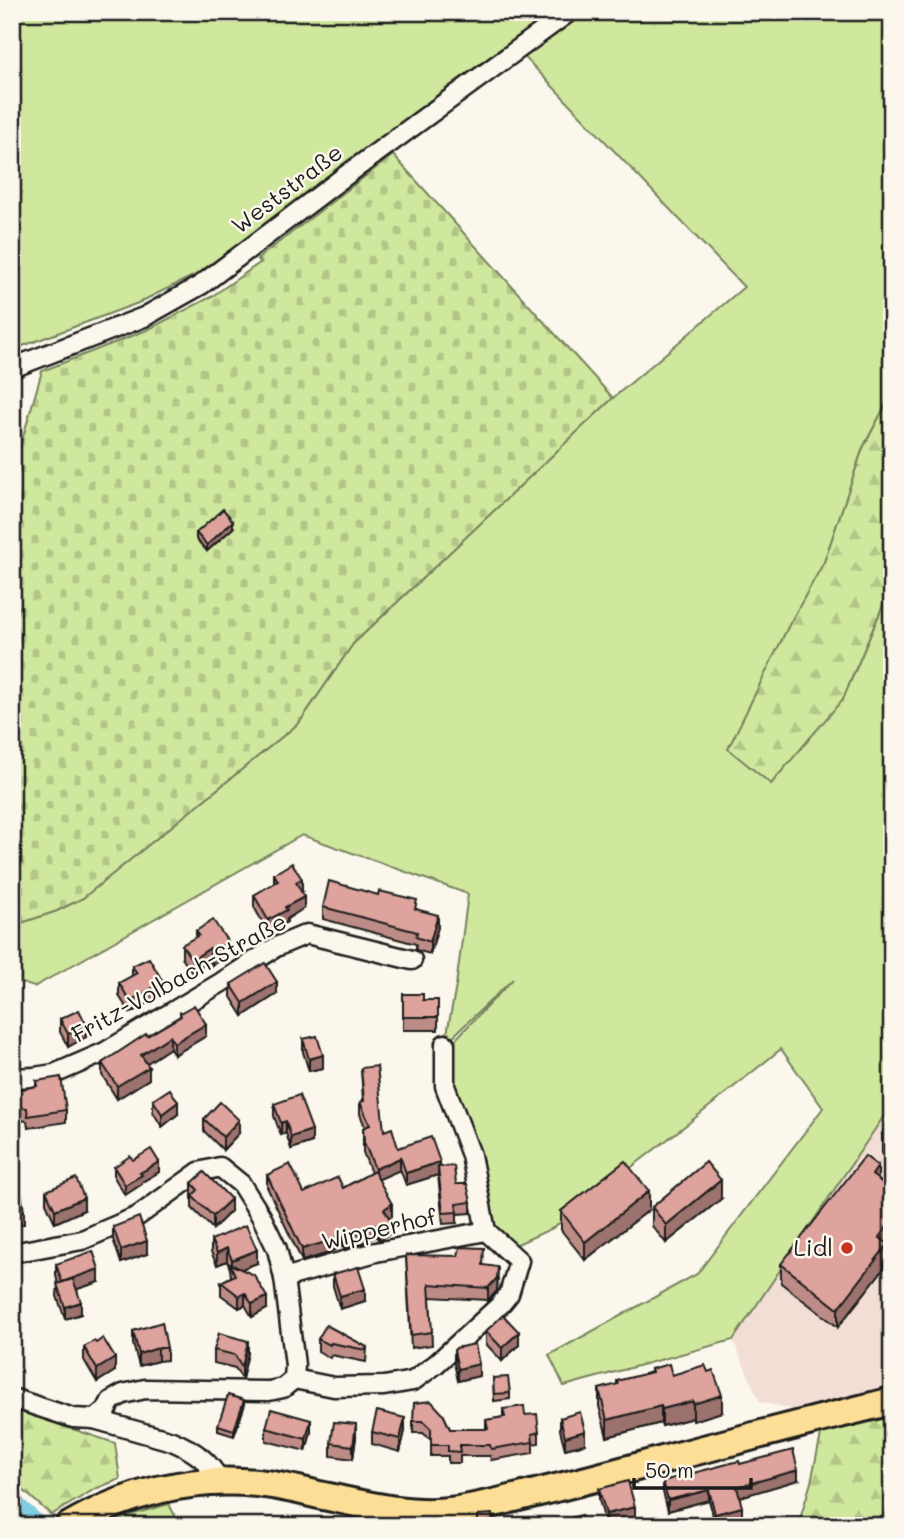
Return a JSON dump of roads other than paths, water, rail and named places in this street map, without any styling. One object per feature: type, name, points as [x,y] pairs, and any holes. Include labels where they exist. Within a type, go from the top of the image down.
[{"type":"main road","points":[[69,1526],[127,1498],[184,1484],[220,1482],[258,1483],[415,1512],[474,1508],[892,1401]]},
{"type":"street","name":"Weststraße","points":[[12,368],[144,317],[201,285],[569,12]]},
{"type":"street","name":"Fritz-Volbach-Straße","points":[[12,1078],[54,1074],[105,1052],[276,947],[307,934],[412,960]]},
{"type":"street","points":[[294,1379],[334,1387],[384,1386],[412,1381],[436,1364],[509,1294],[519,1261],[486,1231],[471,1155],[445,1086],[445,1044]]},
{"type":"street","points":[[12,1253],[82,1240],[138,1216],[199,1172],[220,1167],[241,1184],[261,1216],[277,1249],[284,1278],[295,1365],[294,1379],[283,1388],[269,1391],[145,1389],[123,1394],[111,1401],[106,1411],[94,1419]]},
{"type":"street","name":"Wipperhof","points":[[284,1278],[376,1252],[486,1231]]},
{"type":"street","points":[[12,1398],[73,1418],[94,1419],[184,1447],[212,1467],[220,1482]]},
{"type":"waterway","points":[[12,1508],[32,1526]]},
{"type":"place","name":"Lidl","points":[[847,1248]]}]
